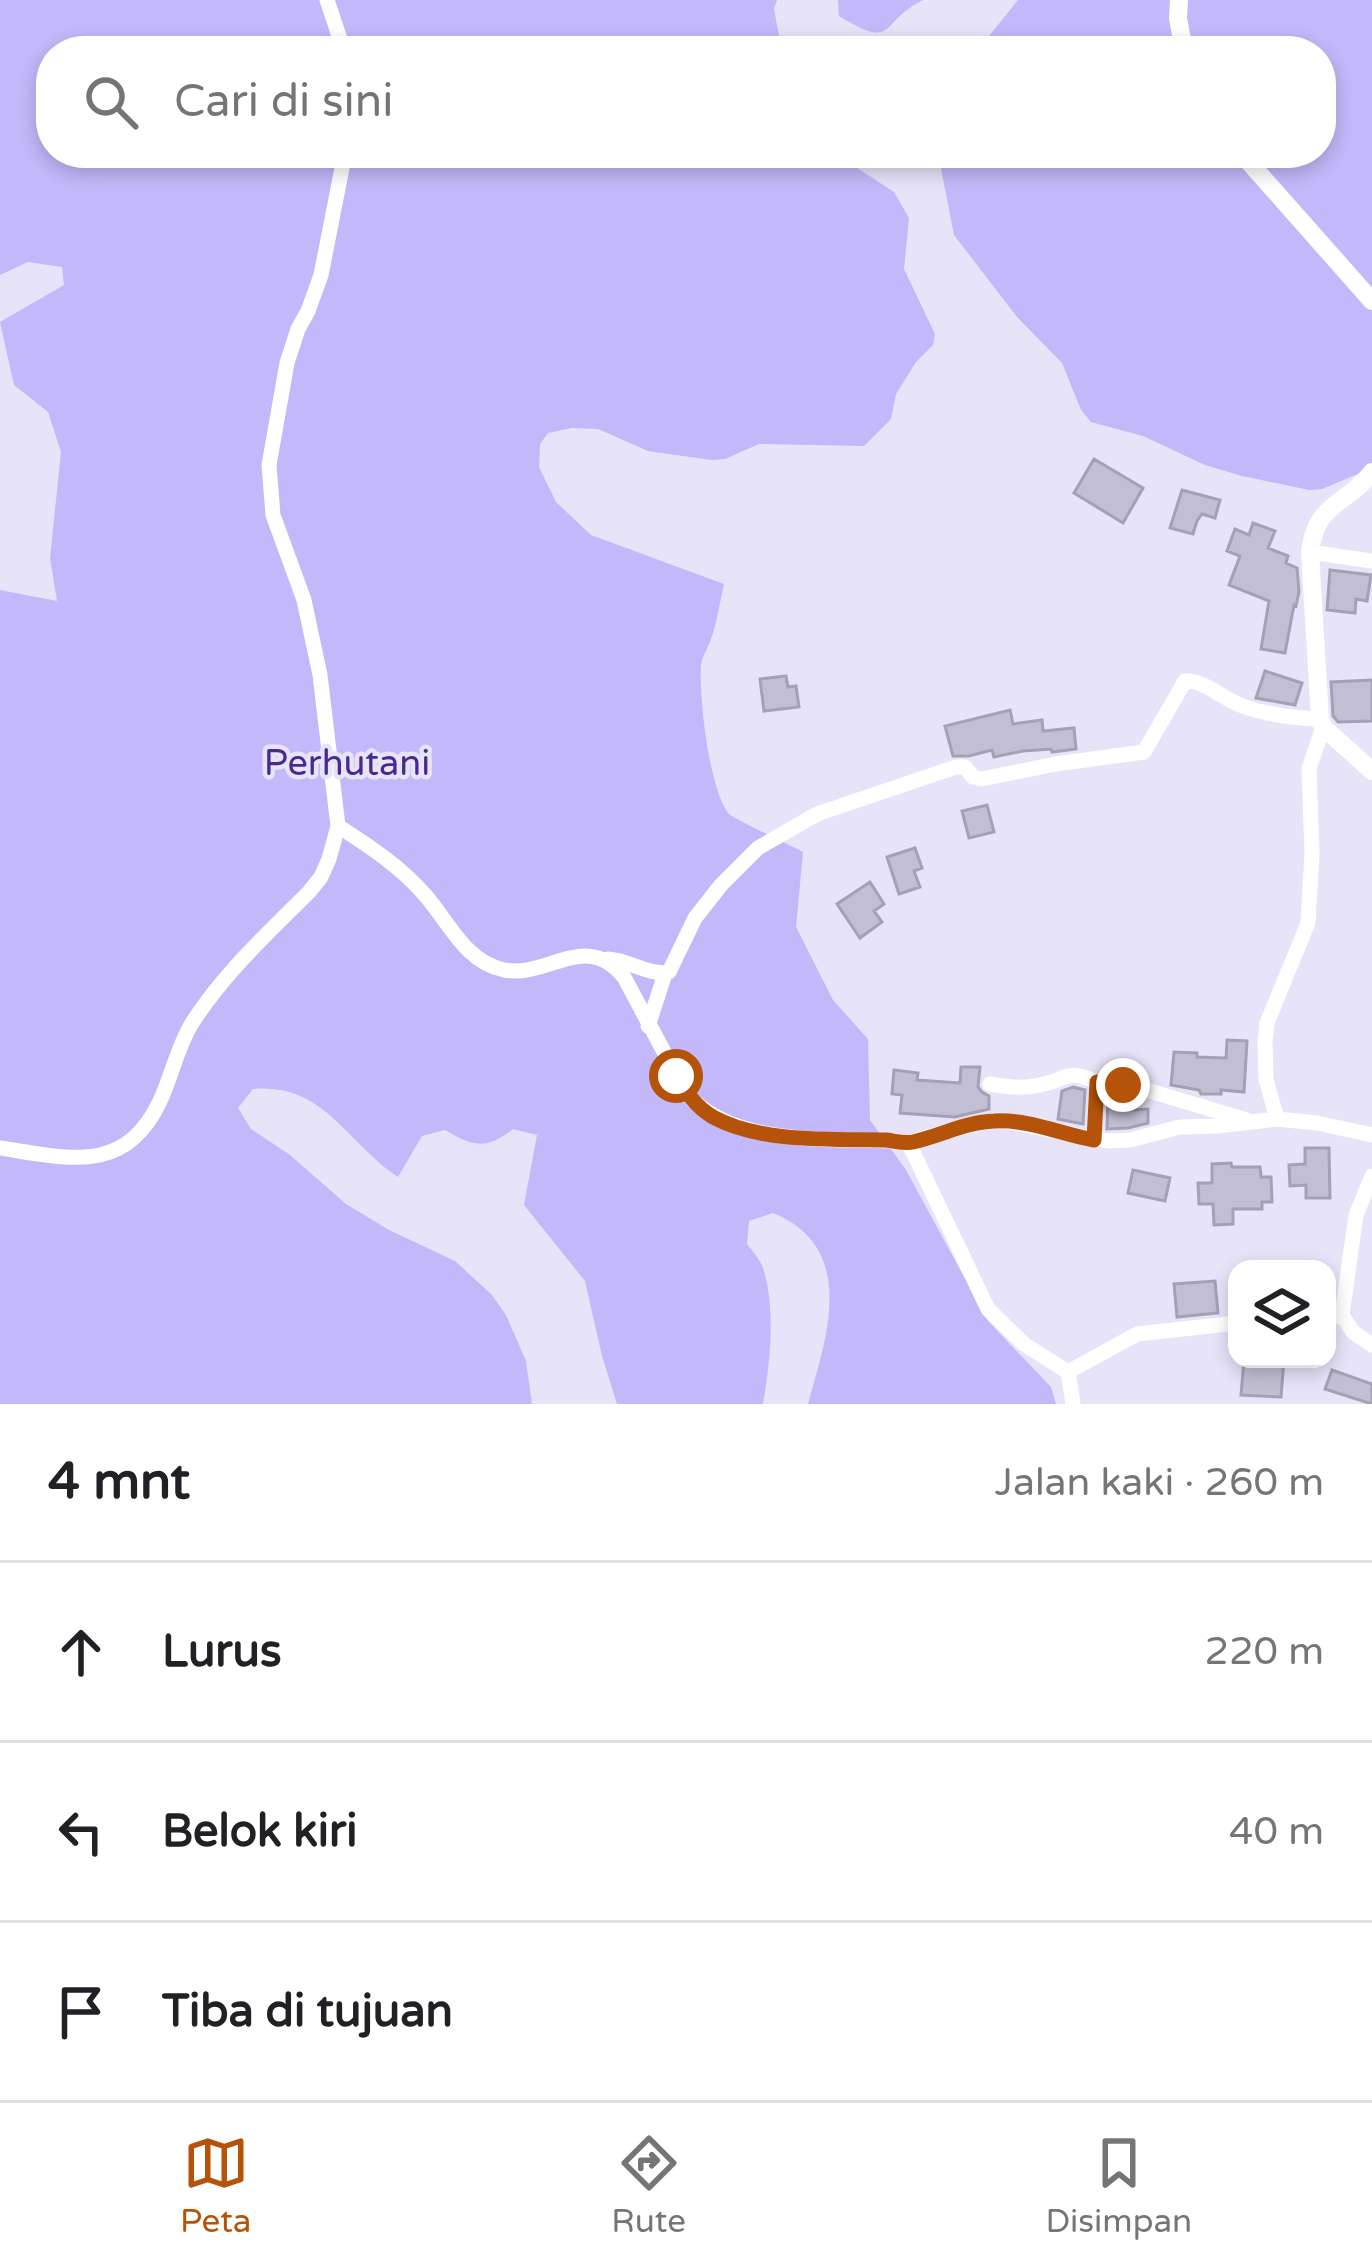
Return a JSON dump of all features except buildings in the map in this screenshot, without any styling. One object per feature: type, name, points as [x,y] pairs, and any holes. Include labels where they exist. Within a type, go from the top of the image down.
[{"type":"street","points":[[327,0],[339,36]]},
{"type":"street","points":[[1179,0],[1181,36]]},
{"type":"street","points":[[0,1148],[90,1158],[118,1150],[133,1139],[161,1100],[183,1042],[202,1009],[236,965],[321,877],[338,826],[315,652],[304,600],[273,515],[269,465],[287,363],[321,275],[342,168]]},
{"type":"street","points":[[1254,168],[1372,301]]},
{"type":"street","points":[[1277,1119],[1266,1079],[1264,1042],[1308,922],[1309,769],[1322,723],[1312,533],[1319,518],[1372,472]]},
{"type":"street","points":[[1310,552],[1372,561]]},
{"type":"street","points":[[648,1026],[665,974],[675,963],[695,918],[744,860],[775,837],[818,814],[956,767],[982,778],[1137,755],[1148,747],[1181,686],[1191,679],[1252,709],[1322,723],[1372,771]]},
{"type":"street","points":[[338,826],[410,881],[459,940],[487,964],[518,970],[595,956],[665,974]]},
{"type":"street","points":[[605,959],[624,977],[686,1093],[717,1119],[738,1128],[907,1144],[998,1120],[1118,1142],[1167,1129],[1277,1119],[1372,1135]]},
{"type":"street","points":[[990,1084],[1029,1087],[1079,1074],[1252,1122]]},
{"type":"street","points":[[1094,1140],[1097,1082]]},
{"type":"street","points":[[907,1144],[988,1309],[1024,1343],[1068,1372],[1073,1404]]},
{"type":"street","points":[[1336,1308],[1356,1216],[1372,1177]]},
{"type":"street","points":[[1336,1318],[1372,1346]]},
{"type":"street","points":[[1068,1372],[1137,1334],[1228,1324]]},
{"type":"green space","name":"Perhutani","points":[[0,0],[777,0],[779,36],[36,36],[36,168],[857,168],[894,192],[909,218],[904,269],[935,334],[933,345],[896,394],[891,419],[864,446],[759,444],[711,460],[648,451],[598,429],[572,428],[548,433],[540,444],[539,467],[556,502],[591,535],[724,584],[701,680],[707,742],[721,801],[732,816],[803,852],[796,927],[833,1000],[868,1039],[870,1120],[906,1170],[988,1321],[1051,1387],[1056,1404],[808,1404],[828,1323],[826,1271],[817,1248],[800,1228],[773,1213],[749,1221],[747,1244],[762,1265],[771,1318],[763,1404],[617,1404],[585,1281],[524,1205],[537,1135],[513,1129],[480,1144],[445,1130],[422,1136],[398,1177],[316,1105],[277,1089],[253,1089],[238,1108],[251,1129],[290,1155],[346,1204],[455,1261],[492,1295],[526,1361],[532,1404],[0,1404],[0,590],[57,601],[50,558],[61,452],[48,412],[14,385],[0,322],[64,285],[62,267],[28,262],[0,275]]},
{"type":"green space","points":[[838,0],[923,0],[886,29],[870,32],[839,16]]},
{"type":"green space","points":[[1018,0],[1372,0],[1372,468],[1309,490],[1205,465],[1143,436],[1091,422],[1081,410],[1062,363],[1017,317],[954,235],[941,168],[1336,168],[1336,36],[989,36]]},
{"type":"route","points":[[676,1076],[705,1112],[738,1128],[907,1144],[998,1120],[1094,1140],[1097,1082],[1123,1085]]}]
